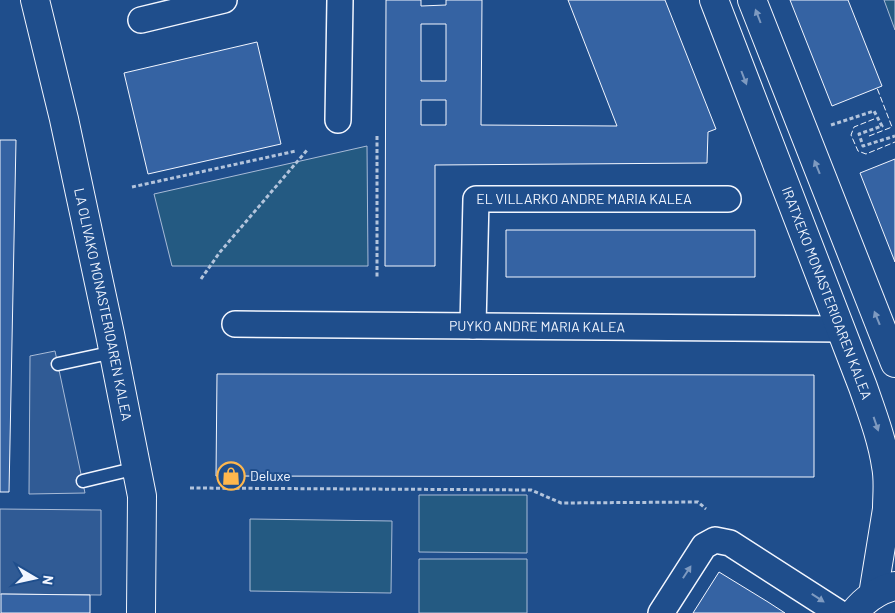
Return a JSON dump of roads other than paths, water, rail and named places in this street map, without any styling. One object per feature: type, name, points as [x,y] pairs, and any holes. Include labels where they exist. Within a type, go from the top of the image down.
[{"type":"street","name":"LA OLIVAKO MONASTERIOAREN KALEA","points":[[35,0],[64,120],[114,352],[142,496],[141,613]]},
{"type":"street","points":[[141,20],[224,0]]},
{"type":"street","points":[[338,120],[340,0]]},
{"type":"street","name":"IRATXEKO MONASTERIOAREN KALEA","points":[[714,0],[841,329],[879,433],[887,468],[887,509],[874,598]]},
{"type":"street","points":[[752,0],[895,363]]},
{"type":"street","name":"EL VILLARKO ANDRE MARIA KALEA","points":[[473,326],[476,199],[728,199]]},
{"type":"street","name":"PUYKO ANDRE MARIA KALEA","points":[[235,324],[841,329]]},
{"type":"street","points":[[661,613],[704,546],[715,540],[730,542],[839,613]]},
{"type":"lane","points":[[58,364],[114,352]]},
{"type":"lane","points":[[82,481],[137,468]]},
{"type":"place","name":"Deluxe","points":[[231,476]]}]
